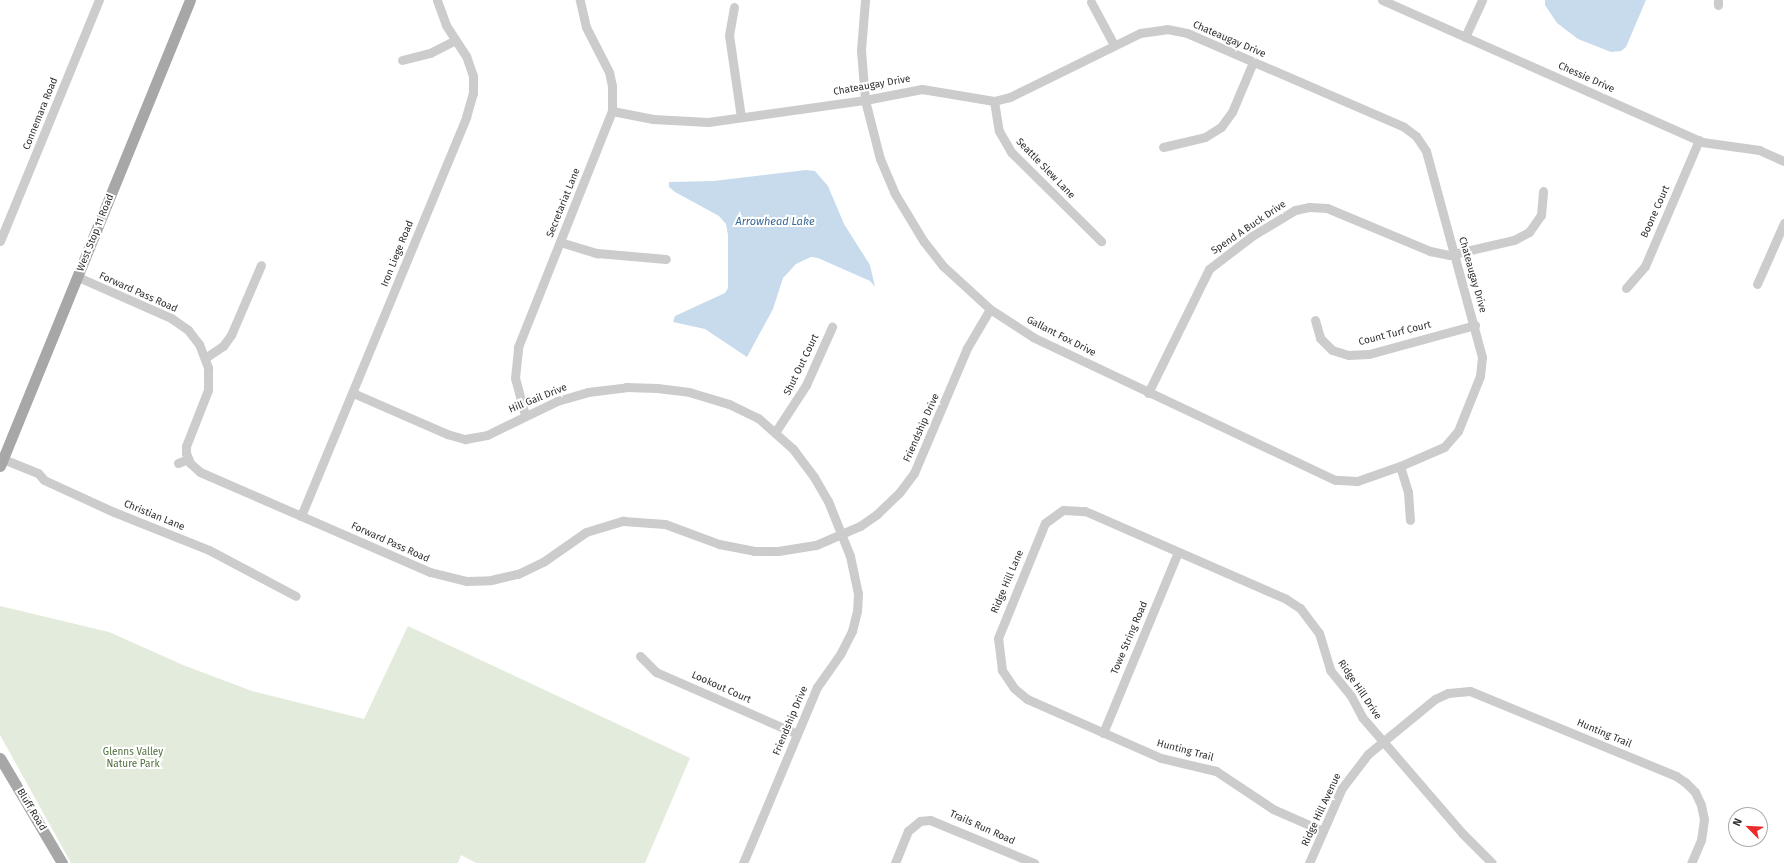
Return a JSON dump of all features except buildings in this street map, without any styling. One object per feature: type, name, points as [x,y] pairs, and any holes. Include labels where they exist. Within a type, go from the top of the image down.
[{"type":"main road","name":"West Stop 11 Road","points":[[1,462],[78,277],[190,0]]},
{"type":"main road","name":"Bluff Road","points":[[0,758],[62,863]]},
{"type":"street","name":"Connemara Road","points":[[1,238],[98,0]]},
{"type":"street","name":"Iron Liege Road","points":[[301,516],[353,393],[474,93],[473,76],[466,56],[446,25],[438,0]]},
{"type":"street","name":"Secretariat Lane","points":[[525,415],[515,378],[518,347],[612,112],[612,86],[609,72],[586,27],[580,0]]},
{"type":"street","name":"Gallant Fox Drive","points":[[865,0],[861,50],[865,100],[880,159],[907,216],[944,266],[990,309],[1033,337],[1148,393],[1335,480],[1357,481],[1400,466]]},
{"type":"street","name":"Chessie Drive","points":[[1382,0],[1699,140],[1759,150],[1784,160]]},
{"type":"street","points":[[1465,36],[1482,0]]},
{"type":"street","points":[[1091,2],[1114,45]]},
{"type":"street","points":[[734,7],[729,35],[741,117]]},
{"type":"street","name":"Chateaugay Drive","points":[[612,112],[680,122],[741,117],[865,100],[922,89],[994,101],[1010,97],[1140,32],[1167,29],[1187,33],[1404,127],[1416,136],[1426,151],[1475,325],[1482,357],[1480,376],[1458,431],[1444,447],[1400,466]]},
{"type":"street","points":[[402,60],[430,53],[455,40]]},
{"type":"street","points":[[1163,147],[1205,137],[1222,127],[1232,112],[1254,62]]},
{"type":"street","name":"Seattle Slew Lane","points":[[994,101],[999,131],[1011,152],[1101,241]]},
{"type":"street","name":"Boone Court","points":[[1626,288],[1645,266],[1699,140]]},
{"type":"street","points":[[1455,254],[1514,240],[1529,232],[1542,215],[1543,191]]},
{"type":"street","name":"Spend A Buck Drive","points":[[1148,393],[1209,269],[1252,236],[1295,210],[1309,207],[1327,208],[1430,251],[1455,254]]},
{"type":"street","points":[[1757,284],[1784,222]]},
{"type":"street","points":[[560,242],[597,253],[666,259]]},
{"type":"street","points":[[205,358],[223,346],[232,335],[261,265]]},
{"type":"street","name":"Forward Pass Road","points":[[78,277],[171,318],[188,330],[199,344],[205,358],[208,390],[186,446],[188,459],[200,472],[430,572],[467,581],[491,580],[518,574],[543,562],[586,532],[623,521],[665,524],[719,544],[754,551],[796,550],[841,536]]},
{"type":"street","name":"Friendship Drive","points":[[743,863],[817,687],[844,648],[852,631],[857,611],[855,572],[841,536],[877,514],[900,493],[914,473],[967,348],[990,309]]},
{"type":"street","name":"Count Turf Court","points":[[1315,320],[1320,338],[1332,350],[1348,355],[1369,354],[1475,325]]},
{"type":"street","name":"Shut Out Court","points":[[776,431],[806,385],[832,327]]},
{"type":"street","name":"Hill Gail Drive","points":[[353,393],[447,434],[465,439],[487,435],[525,415],[557,401],[588,392],[626,387],[658,388],[689,392],[729,404],[758,418],[776,431],[793,449],[814,477],[841,536]]},
{"type":"street","points":[[178,464],[188,459]]},
{"type":"street","name":"Christian Lane","points":[[1,462],[38,473],[44,480],[107,509],[209,550],[296,596]]},
{"type":"street","points":[[1400,466],[1408,492],[1410,520]]},
{"type":"street","name":"Ridge Hill Drive","points":[[1061,511],[1074,509],[1085,511],[1286,598],[1300,608],[1319,633],[1330,670],[1351,696],[1362,717],[1462,833],[1492,863]]},
{"type":"street","name":"Ridge Hill Lane","points":[[1002,670],[997,649],[1002,624],[1045,524],[1061,511]]},
{"type":"street","name":"Towe String Road","points":[[1103,733],[1178,552]]},
{"type":"street","name":"Lookout Court","points":[[640,656],[656,672],[797,734]]},
{"type":"street","name":"Hunting Trail","points":[[1002,670],[1014,688],[1027,699],[1161,758],[1216,771],[1273,808],[1323,831]]},
{"type":"street","name":"Hunting Trail","points":[[1474,692],[1676,776],[1695,792],[1701,805],[1704,819],[1701,840],[1691,863]]},
{"type":"street","name":"Ridge Hill Avenue","points":[[1310,863],[1323,831],[1352,773],[1382,741],[1435,699],[1448,693],[1474,692]]},
{"type":"street","name":"Trails Run Road","points":[[895,863],[908,831],[920,821],[940,822],[1034,863]]},
{"type":"green space","name":"Glenns Valley Nature Park","points":[[0,606],[109,632],[183,665],[252,691],[364,719],[408,626],[690,758],[645,863],[476,863],[461,855],[458,863],[71,863],[0,735]]},
{"type":"water","points":[[1545,0],[1646,0],[1626,47],[1621,51],[1611,52],[1578,39],[1557,23],[1545,5]]},
{"type":"water","name":"Arrowhead Lake","points":[[806,170],[815,171],[828,186],[844,224],[870,265],[875,287],[870,281],[818,258],[811,257],[796,264],[783,278],[773,309],[747,357],[705,329],[673,322],[675,316],[725,293],[728,288],[728,235],[726,224],[719,216],[675,192],[669,187],[669,182],[714,181]]}]
